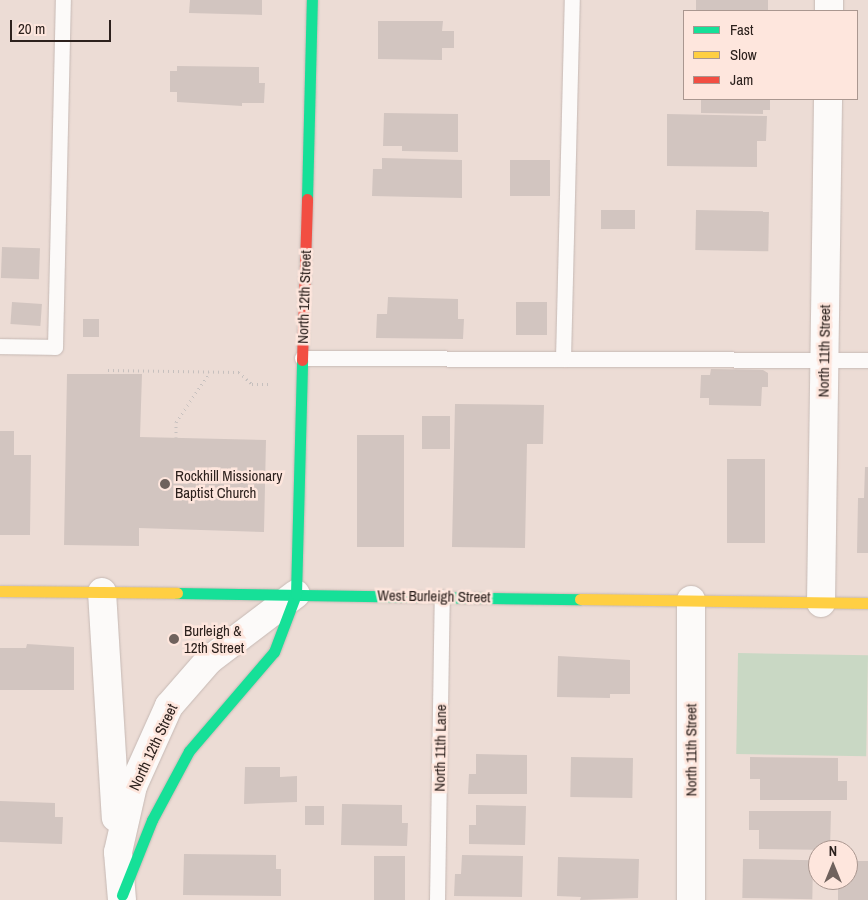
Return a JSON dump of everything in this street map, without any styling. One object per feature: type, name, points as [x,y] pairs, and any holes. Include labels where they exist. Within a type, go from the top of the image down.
[{"type":"street","name":"North 12th Street","points":[[122,897],[152,820],[189,751],[274,652],[296,594],[312,0]]},
{"type":"street","name":"North 11th Street","points":[[820,603],[828,100]]},
{"type":"street","name":"West Burleigh Street","points":[[0,592],[296,594],[868,603]]},
{"type":"street","points":[[102,592],[118,852]]},
{"type":"street","name":"North 12th Street","points":[[122,897],[118,852],[133,786],[169,706],[209,660],[296,594]]},
{"type":"street","name":"North 11th Street","points":[[691,600],[691,900]]},
{"type":"lane","points":[[0,346],[55,347],[63,0]]},
{"type":"lane","points":[[563,359],[572,0]]},
{"type":"lane","points":[[302,358],[868,360]]},
{"type":"lane","name":"North 11th Lane","points":[[437,900],[442,597]]},
{"type":"path","points":[[108,370],[240,372],[252,384],[278,384]]},
{"type":"path","points":[[176,438],[176,422],[210,371]]},
{"type":"green space","points":[[738,653],[868,655],[866,756],[736,754]]},
{"type":"building","points":[[190,0],[262,0],[262,15],[189,13]]},
{"type":"building","points":[[696,0],[768,0],[768,10],[696,10]]},
{"type":"building","points":[[378,21],[443,21],[442,31],[454,31],[454,48],[442,48],[442,60],[378,59]]},
{"type":"building","points":[[177,66],[259,67],[259,83],[265,83],[264,103],[242,103],[242,106],[177,102],[177,92],[170,92],[170,71],[177,71]]},
{"type":"building","points":[[701,100],[770,100],[770,110],[763,110],[763,114],[701,113]]},
{"type":"building","points":[[384,113],[458,114],[458,152],[402,151],[402,146],[383,146]]},
{"type":"building","points":[[667,114],[767,116],[766,141],[757,141],[757,167],[667,166]]},
{"type":"building","points":[[382,158],[462,160],[462,198],[372,196],[373,169],[382,169]]},
{"type":"building","points":[[510,160],[550,160],[550,196],[510,196]]},
{"type":"building","points":[[601,210],[635,210],[635,229],[601,229]]},
{"type":"building","points":[[696,210],[769,211],[768,251],[695,250]]},
{"type":"building","points":[[2,247],[40,248],[39,279],[1,278]]},
{"type":"building","points":[[388,297],[458,299],[458,319],[464,319],[463,339],[376,338],[377,314],[387,314]]},
{"type":"building","points":[[12,302],[42,304],[40,326],[10,324]]},
{"type":"building","points":[[516,302],[547,302],[547,335],[516,335]]},
{"type":"building","points":[[83,319],[99,319],[99,337],[83,337]]},
{"type":"building","points":[[711,369],[763,370],[768,373],[768,387],[762,387],[761,406],[709,405],[709,398],[700,398],[701,375],[710,375]]},
{"type":"building","name":"Rockhill Missionary Baptist Church","points":[[67,374],[142,374],[140,437],[266,440],[264,532],[139,528],[139,546],[64,545]]},
{"type":"building","points":[[455,404],[544,405],[543,444],[527,444],[525,548],[452,547]]},
{"type":"building","points":[[422,416],[450,416],[450,449],[422,449]]},
{"type":"building","points":[[0,431],[14,431],[14,455],[31,455],[30,535],[0,535]]},
{"type":"building","points":[[357,435],[404,435],[404,547],[357,547]]},
{"type":"building","points":[[727,459],[765,459],[765,543],[727,543]]},
{"type":"building","points":[[865,467],[868,467],[868,553],[857,553],[858,498],[864,498]]},
{"type":"building","points":[[27,644],[74,647],[74,690],[0,690],[0,648],[26,648]]},
{"type":"building","points":[[558,656],[630,660],[630,694],[610,694],[610,698],[557,697]]},
{"type":"building","points":[[476,754],[527,755],[527,794],[468,794],[469,774],[476,774]]},
{"type":"building","points":[[571,757],[633,758],[632,798],[570,797]]},
{"type":"building","points":[[750,757],[838,758],[838,781],[847,781],[847,800],[760,800],[760,779],[750,779]]},
{"type":"building","points":[[245,767],[280,767],[280,777],[297,776],[297,802],[244,804]]},
{"type":"building","points":[[0,801],[55,803],[55,817],[63,817],[62,844],[0,842]]},
{"type":"building","points":[[342,804],[402,805],[402,823],[408,823],[407,846],[341,845]]},
{"type":"building","points":[[476,805],[526,806],[525,845],[469,844],[469,825],[476,825]]},
{"type":"building","points":[[305,806],[324,806],[324,825],[305,825]]},
{"type":"building","points":[[749,811],[831,811],[830,840],[808,840],[808,850],[759,849],[759,830],[749,830]]},
{"type":"building","points":[[184,854],[276,855],[276,869],[281,869],[281,896],[183,895]]},
{"type":"building","points":[[462,855],[523,856],[522,897],[454,896],[455,874],[461,874]]},
{"type":"building","points":[[374,856],[405,856],[405,900],[374,900]]},
{"type":"building","points":[[558,857],[639,859],[638,898],[580,900],[581,897],[557,896]]},
{"type":"building","points":[[743,859],[808,860],[808,890],[812,890],[812,899],[742,898]]},
{"type":"building","points":[[858,861],[868,861],[868,900],[838,900],[838,890],[858,890]]},
{"type":"traffic: fast","points":[[307,199],[312,0]]},
{"type":"traffic: fast","points":[[122,895],[152,820],[189,751],[274,652],[296,594],[302,360]]},
{"type":"traffic: fast","points":[[177,593],[580,599]]},
{"type":"traffic: slow","points":[[0,591],[177,593]]},
{"type":"traffic: slow","points":[[580,599],[868,603]]},
{"type":"traffic: jam","points":[[302,360],[307,199]]},
{"type":"place","name":"Rockhill Missionary Baptist Church","points":[[165,484]]},
{"type":"place","name":"Burleigh & 12th Street","points":[[174,639]]}]
